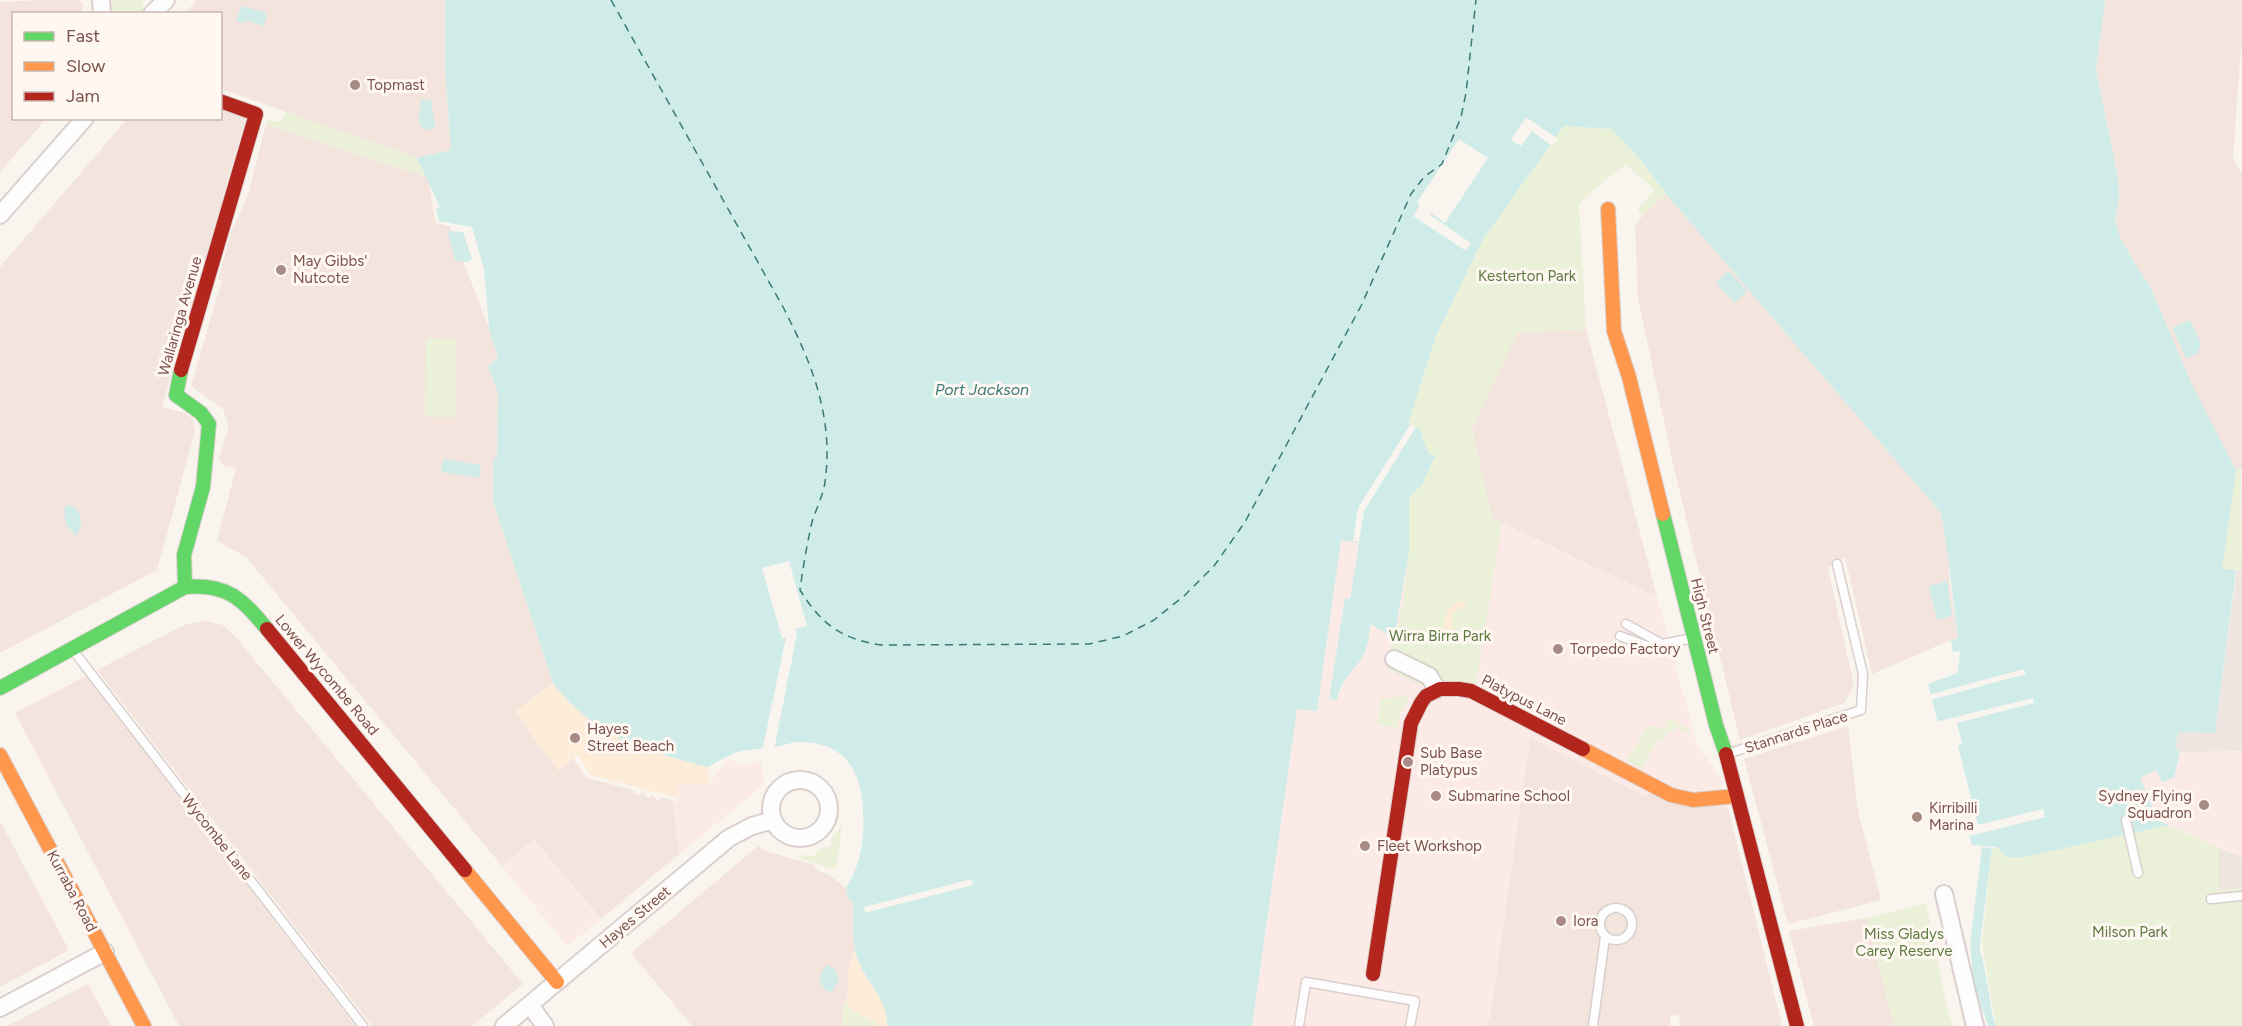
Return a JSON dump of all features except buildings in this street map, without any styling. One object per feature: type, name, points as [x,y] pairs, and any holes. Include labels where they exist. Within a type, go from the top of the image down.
[{"type":"street","points":[[154,12],[166,0]]},
{"type":"street","name":"Wallaringa Avenue","points":[[185,587],[184,555],[203,487],[209,424],[201,413],[176,395],[176,388],[256,114],[222,102]]},
{"type":"street","points":[[0,215],[83,120]]},
{"type":"street","name":"High Street","points":[[1608,209],[1614,331],[1629,377],[1693,638],[1726,754],[1797,1026]]},
{"type":"street","name":"Lower Wycombe Road","points":[[0,687],[185,587],[204,584],[233,593],[248,606],[557,982]]},
{"type":"street","points":[[1373,974],[1411,723],[1416,708],[1423,698],[1437,689],[1429,676],[1394,659]]},
{"type":"street","name":"Platypus Lane","points":[[1437,689],[1445,686],[1471,691],[1671,795],[1693,800],[1737,796]]},
{"type":"street","name":"Kurraba Road","points":[[0,755],[144,1026]]},
{"type":"street","name":"Hayes Street","points":[[504,1026],[729,838],[752,826],[773,820]]},
{"type":"street","points":[[1944,894],[1975,1026]]},
{"type":"street","points":[[0,1008],[105,952]]},
{"type":"street","points":[[530,1005],[545,1026]]},
{"type":"lane","name":"Stannards Place","points":[[1726,754],[1862,710],[1863,674],[1837,564]]},
{"type":"lane","points":[[1626,624],[1662,644]]},
{"type":"lane","points":[[1620,636],[1647,646],[1693,638]]},
{"type":"lane","name":"Wycombe Lane","points":[[72,649],[363,1026]]},
{"type":"lane","points":[[2126,820],[2138,873]]},
{"type":"lane","points":[[2211,899],[2242,896]]},
{"type":"lane","points":[[1593,1026],[1605,937]]},
{"type":"lane","points":[[1370,993],[1373,974]]},
{"type":"lane","points":[[1299,1026],[1306,982],[1415,1001],[1410,1026]]},
{"type":"shaded area","points":[[79,0],[83,4],[82,12],[12,12],[12,120],[45,120],[0,172],[0,2]]},
{"type":"shaded area","points":[[197,0],[445,0],[445,66],[451,151],[417,158],[222,89],[222,12],[186,12]]},
{"type":"shaded area","points":[[2105,0],[2242,0],[2242,36],[2233,157],[2242,175],[2242,468],[2236,470],[2193,387],[2150,286],[2120,237],[2115,220],[2119,198],[2118,178],[2096,70]]},
{"type":"shaded area","points":[[222,109],[246,117],[162,407],[185,413],[193,419],[195,431],[157,570],[0,653],[0,267],[126,120],[222,120]]},
{"type":"shaded area","points":[[266,124],[428,177],[435,222],[450,227],[489,328],[498,358],[488,366],[498,393],[497,459],[493,459],[493,501],[553,683],[516,711],[559,770],[573,758],[587,778],[633,790],[638,796],[643,792],[648,798],[652,795],[657,801],[662,797],[673,801],[679,854],[601,919],[534,840],[502,866],[246,557],[217,541],[236,468],[223,465],[219,458],[229,427],[223,409],[191,386],[222,280],[218,280],[231,233],[249,192]]},
{"type":"shaded area","points":[[1666,194],[1941,513],[1949,554],[1949,577],[1958,639],[1872,674],[1845,557],[1828,568],[1854,686],[1844,703],[1740,740],[1673,464],[1638,298],[1635,226],[1642,216]]},
{"type":"shaded area","points":[[1586,329],[1657,597],[1492,518],[1472,429],[1517,333]]},
{"type":"shaded area","name":"Sub Base Platypus","points":[[1422,485],[1657,597],[1697,744],[1722,780],[1728,808],[1650,792],[1646,797],[1530,737],[1490,1018],[1484,1026],[1252,1026],[1297,708],[1317,710],[1341,539],[1359,542],[1350,599],[1345,599],[1329,699],[1337,700],[1346,677],[1356,666],[1371,624],[1394,637]]},
{"type":"shaded area","points":[[2237,568],[2242,569],[2242,751],[2182,752],[2175,749],[2178,732],[2215,733]]},
{"type":"shaded area","points":[[207,621],[223,625],[234,635],[523,984],[472,1026],[372,1026],[97,670],[186,624]]},
{"type":"shaded area","points":[[86,676],[355,1026],[179,1026],[15,713]]},
{"type":"shaded area","points":[[1848,726],[1858,811],[1881,900],[1788,924],[1744,759]]},
{"type":"shaded area","points":[[1530,737],[1646,797],[1650,792],[1728,808],[1782,1026],[1680,1026],[1679,1015],[1670,1016],[1670,1026],[1484,1026],[1490,1018]]},
{"type":"shaded area","points":[[2180,751],[2242,751],[2242,857],[2159,821],[2139,778],[2156,770],[2174,778]]},
{"type":"shaded area","points":[[729,758],[740,765],[761,762],[765,784],[679,854],[673,801],[678,801],[679,783],[710,783]]},
{"type":"shaded area","points":[[0,821],[69,950],[0,987]]},
{"type":"shaded area","points":[[534,840],[601,919],[567,946],[502,866]]},
{"type":"shaded area","points":[[758,846],[765,851],[812,864],[846,888],[848,898],[853,903],[855,951],[849,968],[847,1002],[843,1004],[842,1026],[692,1026],[631,953]]},
{"type":"shaded area","points":[[2219,848],[2242,857],[2242,888],[2219,891]]},
{"type":"shaded area","points":[[1867,918],[1894,1026],[1814,1026],[1789,931]]},
{"type":"shaded area","points":[[88,984],[111,1026],[7,1026]]},
{"type":"green space","points":[[114,0],[142,0],[144,9],[140,12],[111,12]]},
{"type":"green space","points":[[286,112],[417,158],[425,168],[428,177],[266,124],[267,120],[280,122]]},
{"type":"green space","points":[[1564,126],[1612,129],[1645,165],[1666,194],[1642,216],[1638,209],[1654,190],[1626,164],[1579,204],[1586,329],[1517,333],[1472,429],[1492,518],[1502,523],[1476,684],[1439,682],[1421,686],[1385,668],[1393,650],[1390,648],[1404,593],[1408,554],[1409,497],[1422,485],[1434,456],[1428,453],[1419,428],[1408,424],[1436,336],[1483,239]]},
{"type":"green space","points":[[426,338],[457,339],[456,417],[425,417]]},
{"type":"green space","points":[[2241,468],[2242,569],[2222,570],[2236,470]]},
{"type":"green space","points":[[1410,695],[1400,714],[1398,728],[1377,725],[1380,699]]},
{"type":"green space","points":[[1669,718],[1689,729],[1690,734],[1676,727],[1673,733],[1669,731],[1664,740],[1658,740],[1642,769],[1627,761],[1646,727],[1655,726],[1663,730]]},
{"type":"green space","points":[[842,825],[836,870],[799,858],[800,855],[814,856],[821,849],[831,846],[831,840]]},
{"type":"green space","name":"Milson Park","points":[[2169,825],[2219,848],[2219,890],[2242,888],[2242,1026],[1996,1026],[1982,943],[1992,848],[1997,847],[2006,857],[2020,858]]},
{"type":"green space","name":"Miss Gladys Carey Reserve","points":[[1926,903],[1948,1012],[1954,1026],[1894,1026],[1867,918]]},
{"type":"green space","points":[[847,1002],[855,1012],[877,1023],[877,1026],[842,1026],[843,1004]]},
{"type":"sand","points":[[1458,601],[1466,601],[1465,607],[1453,612],[1451,624],[1457,633],[1464,636],[1462,642],[1449,637],[1443,625],[1447,611]]},
{"type":"sand","name":"Hayes Street Beach","points":[[553,683],[569,703],[654,753],[708,767],[710,783],[679,783],[678,798],[590,775],[577,755],[559,771],[516,711]]},
{"type":"sand","points":[[855,951],[865,975],[885,1006],[887,1026],[877,1026],[877,1023],[853,1011],[847,1005],[849,968]]},
{"type":"water","name":"Port Jackson","points":[[445,0],[2105,0],[2096,70],[2118,178],[2119,198],[2115,220],[2120,237],[2150,286],[2193,387],[2236,470],[2222,569],[2236,570],[2215,733],[2178,732],[2175,749],[2180,751],[2174,778],[2162,782],[2156,770],[2140,778],[2159,821],[2169,825],[2020,858],[2006,857],[1997,847],[1972,845],[1928,684],[1958,673],[1960,651],[1953,652],[1951,640],[1958,638],[1941,513],[1612,129],[1564,126],[1483,239],[1436,336],[1408,424],[1419,428],[1428,453],[1435,456],[1422,485],[1409,497],[1409,552],[1394,638],[1371,624],[1363,656],[1343,684],[1337,700],[1329,699],[1345,598],[1350,599],[1359,543],[1341,540],[1317,711],[1297,709],[1252,1026],[887,1026],[884,1006],[862,970],[854,944],[853,903],[848,898],[846,888],[858,860],[863,820],[858,782],[847,760],[828,747],[800,742],[737,752],[708,767],[684,761],[642,748],[604,730],[586,717],[553,683],[493,501],[493,459],[497,459],[498,393],[488,366],[498,358],[489,328],[484,269],[472,227],[439,221],[436,208],[440,207],[417,158],[451,150],[445,66]]},
{"type":"water","points":[[241,6],[267,13],[264,26],[246,20],[244,23],[236,21]]},
{"type":"water","points":[[422,100],[431,100],[435,128],[426,130],[419,124]]},
{"type":"water","points":[[450,231],[463,232],[472,259],[467,262],[455,260],[448,233]]},
{"type":"water","points":[[1728,271],[1747,291],[1734,303],[1716,282]]},
{"type":"water","points":[[2190,320],[2201,344],[2197,354],[2186,358],[2172,328]]},
{"type":"water","points":[[443,459],[481,465],[479,478],[441,472]]},
{"type":"water","points":[[69,505],[77,511],[81,518],[76,536],[66,524],[64,509]]},
{"type":"water","points":[[1947,581],[1952,616],[1937,620],[1929,586]]},
{"type":"water","points":[[1982,847],[1992,848],[1980,944],[1980,971],[1996,1026],[1988,1026],[1974,984],[1970,944]]},
{"type":"water","points":[[827,965],[835,969],[839,979],[831,992],[820,984],[820,976]]},
{"type":"pier","points":[[1526,117],[1558,139],[1552,146],[1532,131],[1521,146],[1511,140]]},
{"type":"pier","points":[[1459,139],[1488,158],[1445,223],[1431,213],[1430,215],[1471,243],[1466,251],[1413,216],[1420,205],[1417,202]]},
{"type":"pier","points":[[1410,425],[1416,427],[1364,511],[1359,542],[1353,541],[1358,508]]},
{"type":"pier","points":[[789,561],[807,626],[796,629],[797,634],[774,750],[762,751],[786,638],[782,638],[762,568]]},
{"type":"pier","points":[[2024,669],[2026,674],[1930,700],[1928,695]]},
{"type":"pier","points":[[2033,698],[2034,703],[1957,723],[1962,744],[1958,746],[1978,825],[2043,809],[2045,817],[1966,837],[1935,722]]},
{"type":"pier","points":[[972,879],[973,885],[865,913],[864,907]]},
{"type":"waterway","points":[[1979,956],[1988,1005]]},
{"type":"ferry route","points":[[611,0],[783,307],[811,370],[823,413],[827,458],[824,487],[812,522],[800,590],[816,612],[833,628],[854,639],[881,645],[1089,644],[1123,636],[1154,620],[1184,596],[1214,566],[1245,522],[1361,306],[1411,194],[1424,177],[1442,164],[1461,117],[1466,93],[1476,0]]},
{"type":"traffic: fast","points":[[181,370],[176,395],[201,413],[209,424],[203,487],[184,555],[185,587]]},
{"type":"traffic: fast","points":[[1663,514],[1716,725],[1726,754]]},
{"type":"traffic: fast","points":[[0,688],[185,587],[212,588],[232,595],[250,609],[267,629]]},
{"type":"traffic: slow","points":[[1608,209],[1614,331],[1629,377],[1663,514]]},
{"type":"traffic: slow","points":[[1583,749],[1671,795],[1693,800],[1737,796]]},
{"type":"traffic: slow","points":[[0,755],[144,1026]]},
{"type":"traffic: slow","points":[[465,870],[557,982]]},
{"type":"traffic: jam","points":[[181,370],[256,114],[222,102]]},
{"type":"traffic: jam","points":[[267,629],[465,870]]},
{"type":"traffic: jam","points":[[1373,974],[1411,723],[1426,696],[1440,689],[1471,691],[1583,749]]},
{"type":"traffic: jam","points":[[1726,754],[1797,1026]]},
{"type":"place","name":"Topmast","points":[[355,85]]},
{"type":"place","name":"May Gibbs' Nutcote","points":[[281,270]]},
{"type":"place","name":"Torpedo Factory","points":[[1558,649]]},
{"type":"place","name":"Hayes Street Beach","points":[[575,738]]},
{"type":"place","name":"Sub Base Platypus","points":[[1408,762]]},
{"type":"place","name":"Submarine School","points":[[1436,796]]},
{"type":"place","name":"Sydney Flying Squadron","points":[[2204,805]]},
{"type":"place","name":"Kirribilli Marina","points":[[1917,817]]},
{"type":"place","name":"Fleet Workshop","points":[[1365,846]]},
{"type":"place","name":"Iora","points":[[1561,921]]},
{"type":"park label","name":"Kesterton Park","points":[[1527,276]]},
{"type":"park label","name":"Wirra Birra Park","points":[[1440,636]]}]
